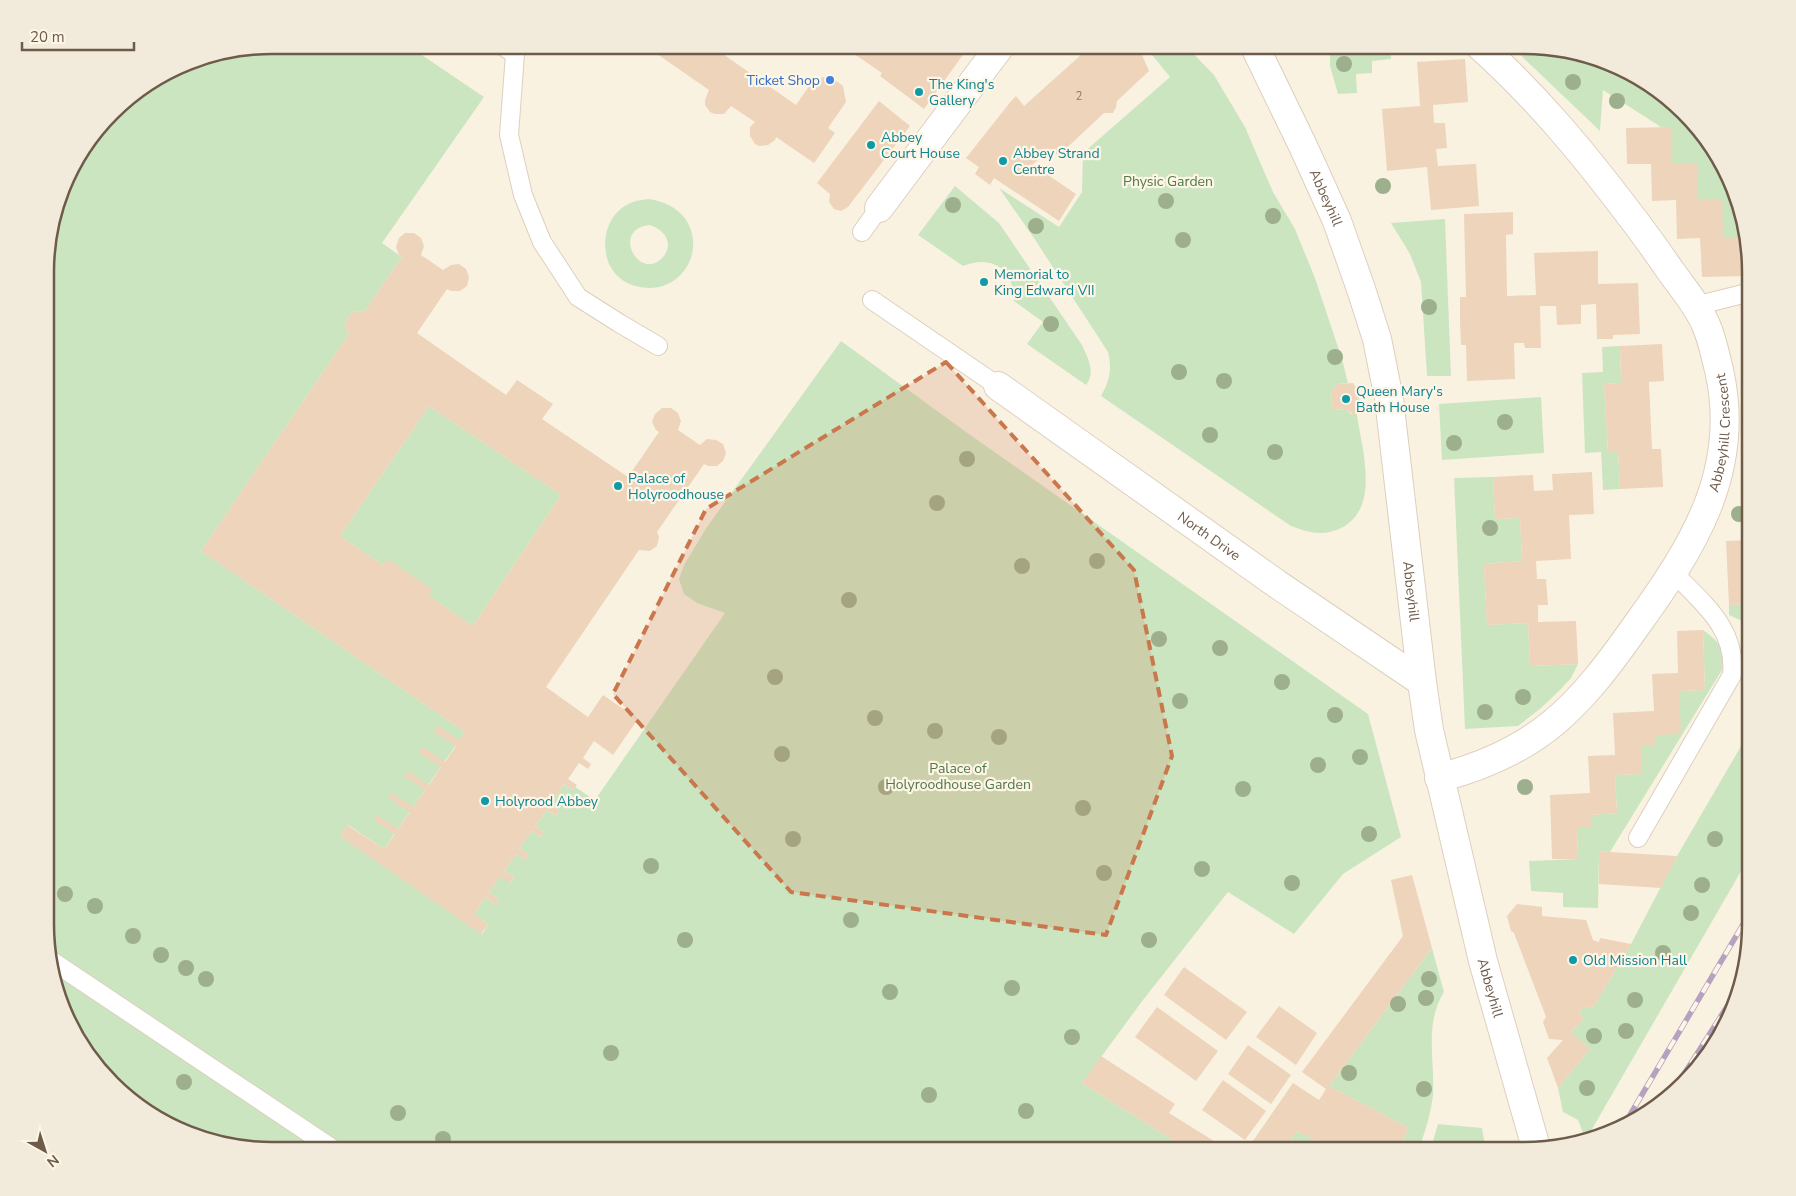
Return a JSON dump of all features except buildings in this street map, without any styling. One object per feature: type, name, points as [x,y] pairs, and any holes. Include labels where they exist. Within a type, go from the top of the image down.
[{"type":"street","points":[[879,208],[994,54]]},
{"type":"street","name":"Abbeyhill","points":[[1259,54],[1337,221],[1377,339],[1389,399],[1428,730],[1483,961],[1532,1142]]},
{"type":"street","name":"Abbeyhill Crescent","points":[[1439,778],[1492,761],[1522,746],[1567,712],[1585,693],[1620,649],[1673,572],[1701,524],[1714,493],[1722,461],[1726,428],[1724,392],[1713,346],[1708,328],[1695,306],[1651,242],[1564,131],[1488,54]]},
{"type":"street","name":"North Drive","points":[[998,386],[1277,584],[1422,682]]},
{"type":"lane","points":[[514,54],[509,135],[523,195],[542,242],[578,297],[619,324],[658,346]]},
{"type":"lane","points":[[862,232],[879,208]]},
{"type":"lane","points":[[1695,306],[1742,294]]},
{"type":"lane","points":[[872,300],[998,386]]},
{"type":"lane","points":[[1638,838],[1695,749],[1732,676],[1732,651],[1727,635],[1720,623],[1673,572]]},
{"type":"lane","points":[[58,966],[322,1142]]},
{"type":"highlighted area","points":[[946,362],[1134,570],[1172,756],[1106,935],[791,892],[613,694],[706,509]]},
{"type":"green space","name":"Palace of Holyroodhouse Garden","points":[[257,54],[420,54],[484,97],[382,243],[402,257],[364,312],[354,311],[348,317],[345,325],[349,334],[201,551],[465,732],[384,849],[348,825],[340,836],[482,934],[488,924],[474,914],[485,897],[496,905],[499,900],[489,892],[500,876],[511,882],[514,877],[504,871],[516,854],[526,860],[529,855],[519,848],[532,831],[541,837],[544,832],[535,826],[547,810],[556,816],[559,811],[550,804],[564,784],[573,790],[575,787],[595,800],[725,613],[697,603],[684,594],[679,579],[684,565],[707,527],[841,341],[966,432],[1368,714],[1401,837],[1343,874],[1294,934],[1228,892],[1143,1000],[1082,1083],[1176,1142],[257,1142],[215,1135],[175,1120],[139,1097],[108,1068],[90,1045],[70,1008],[61,981],[54,939],[54,257],[61,215],[76,175],[99,139],[128,108],[151,90],[188,70],[215,61]]},
{"type":"green space","name":"Physic Garden","points":[[1151,54],[1194,54],[1214,75],[1245,127],[1273,192],[1295,229],[1315,278],[1348,383],[1337,384],[1332,390],[1331,409],[1347,410],[1351,414],[1357,415],[1365,460],[1365,492],[1362,506],[1354,518],[1336,530],[1317,533],[1291,526],[1101,396],[1109,374],[1108,352],[999,188],[1059,227],[1082,192],[1083,153],[1170,77]]},
{"type":"green space","points":[[1330,54],[1391,54],[1391,59],[1372,61],[1372,73],[1356,74],[1357,93],[1338,94],[1330,66]]},
{"type":"green space","points":[[1519,54],[1539,54],[1567,58],[1595,65],[1621,76],[1645,90],[1668,108],[1697,139],[1720,175],[1731,201],[1739,237],[1723,237],[1697,199],[1697,163],[1672,163],[1671,127],[1661,127],[1603,90],[1600,131]]},
{"type":"green space","points":[[955,186],[999,223],[1082,345],[1089,360],[1091,370],[1086,385],[1027,344],[1043,322],[1014,301],[1010,281],[1000,267],[984,262],[963,266],[918,235]]},
{"type":"green space","points":[[649,199],[672,207],[686,220],[693,237],[692,254],[685,270],[672,282],[654,288],[632,285],[620,278],[610,267],[605,250],[609,225],[618,211],[635,201]],"holes":[[[649,225],[659,229],[666,237],[668,247],[663,257],[654,263],[646,264],[638,260],[630,244],[632,236],[637,229]]]},
{"type":"green space","points":[[1445,219],[1451,376],[1427,376],[1421,282],[1410,254],[1391,223]]},
{"type":"green space","points":[[1620,346],[1621,383],[1604,384],[1608,451],[1618,451],[1620,489],[1603,490],[1601,452],[1585,453],[1582,373],[1603,372],[1602,347]]},
{"type":"green space","points":[[1541,397],[1544,453],[1442,460],[1439,404]]},
{"type":"green space","points":[[429,406],[561,495],[473,626],[429,596],[388,559],[383,565],[340,536]]},
{"type":"green space","points":[[1493,477],[1495,519],[1520,518],[1522,561],[1484,564],[1487,625],[1528,623],[1530,666],[1578,664],[1571,678],[1560,690],[1518,726],[1465,729],[1454,478]]},
{"type":"green space","points":[[1742,604],[1742,621],[1729,615],[1729,605]]},
{"type":"green space","points":[[1703,630],[1714,638],[1722,651],[1722,670],[1610,852],[1599,851],[1598,908],[1563,907],[1563,893],[1531,891],[1529,861],[1578,859],[1577,827],[1591,827],[1591,815],[1617,813],[1615,775],[1641,774],[1641,745],[1655,735],[1679,691],[1705,690]]},
{"type":"green space","points":[[1742,744],[1742,870],[1590,1132],[1582,1135],[1578,1120],[1563,1112],[1558,1088],[1590,1049],[1571,1032],[1583,1020],[1579,1010],[1594,1006],[1631,944],[1677,856]]},
{"type":"green space","points":[[1432,948],[1444,992],[1438,1004],[1432,1029],[1433,1095],[1421,1142],[1402,1142],[1409,1128],[1329,1086]]},
{"type":"green space","points":[[1438,1124],[1482,1128],[1484,1142],[1433,1142]]},
{"type":"green space","points":[[1297,1131],[1317,1142],[1289,1142]]},
{"type":"railway","points":[[1630,1115],[1742,926]]},
{"type":"railway","points":[[1688,1068],[1726,1009]]},
{"type":"place","name":"Ticket Shop","points":[[830,80]]},
{"type":"place","name":"The King's Gallery","points":[[919,92]]},
{"type":"place","name":"Abbey Court House","points":[[871,145]]},
{"type":"place","name":"Abbey Strand Centre","points":[[1003,161]]},
{"type":"place","name":"Memorial to King Edward VII","points":[[984,282]]},
{"type":"place","name":"Queen Mary's Bath House","points":[[1346,399]]},
{"type":"place","name":"Palace of Holyroodhouse","points":[[618,486]]},
{"type":"place","name":"Holyrood Abbey","points":[[485,801]]},
{"type":"place","name":"Old Mission Hall","points":[[1573,960]]}]
